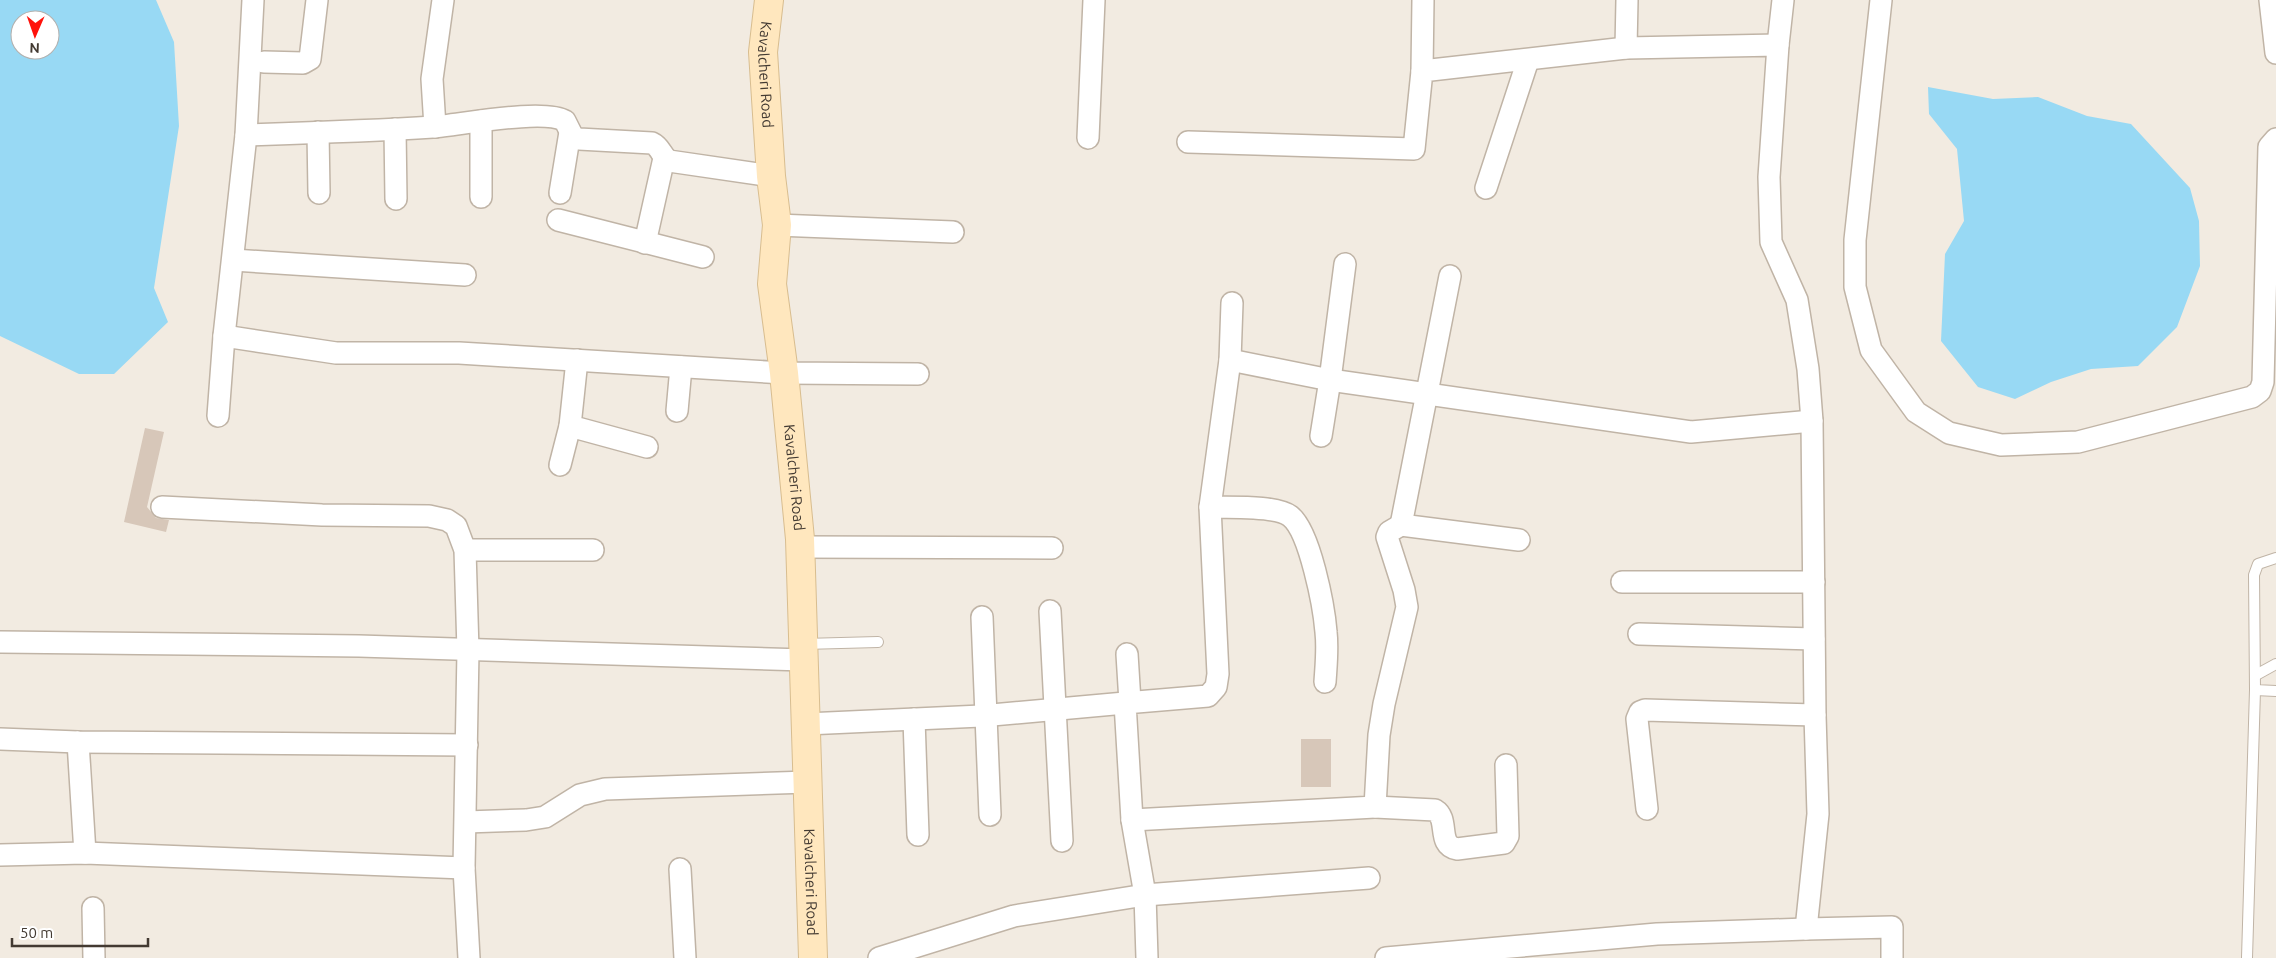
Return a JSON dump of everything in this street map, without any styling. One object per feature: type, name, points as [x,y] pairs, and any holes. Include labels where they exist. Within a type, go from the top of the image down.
[{"type":"street","points":[[218,416],[224,336],[234,260],[246,135],[253,0]]},
{"type":"street","points":[[264,62],[302,63],[310,59],[317,0]]},
{"type":"street","points":[[435,126],[432,79],[443,0]]},
{"type":"street","name":"Kavalcheri Road","points":[[769,0],[763,52],[771,176],[777,225],[772,284],[784,373],[801,548],[813,958]]},
{"type":"street","points":[[1088,138],[1094,0]]},
{"type":"street","points":[[1188,142],[1414,149],[1422,71],[1423,0]]},
{"type":"street","points":[[1626,48],[1627,0]]},
{"type":"street","points":[[1783,0],[1769,177],[1771,242],[1797,300],[1808,369],[1812,421],[1818,814],[1806,928]]},
{"type":"street","points":[[1881,0],[1854,240],[1855,287],[1871,350],[1916,412],[1949,433],[2001,445],[2078,442],[2252,397],[2256,394],[2263,382],[2269,147],[2276,139]]},
{"type":"street","points":[[2270,0],[2276,53]]},
{"type":"street","points":[[1422,71],[1626,48],[1778,45]]},
{"type":"street","points":[[1486,188],[1528,60]]},
{"type":"street","points":[[246,135],[395,129],[502,118],[559,118],[564,121],[570,132],[580,139],[652,142],[660,148],[664,158],[645,243]]},
{"type":"street","points":[[480,121],[481,197]]},
{"type":"street","points":[[395,129],[396,199]]},
{"type":"street","points":[[318,132],[319,193]]},
{"type":"street","points":[[560,193],[570,132]]},
{"type":"street","points":[[664,158],[669,161],[771,176]]},
{"type":"street","points":[[558,220],[703,257]]},
{"type":"street","points":[[777,225],[953,232]]},
{"type":"street","points":[[234,260],[465,276]]},
{"type":"street","points":[[1320,436],[1330,380],[1345,264]]},
{"type":"street","points":[[1401,525],[1450,276]]},
{"type":"street","points":[[806,724],[987,715],[1208,696],[1216,687],[1218,674],[1210,507],[1230,360],[1232,304]]},
{"type":"street","points":[[224,336],[336,353],[460,353],[784,373],[918,374]]},
{"type":"street","points":[[560,465],[570,426],[577,360]]},
{"type":"street","points":[[1230,360],[1330,380],[1426,395],[1691,432],[1812,421]]},
{"type":"street","points":[[677,411],[682,367]]},
{"type":"street","points":[[570,426],[647,448]]},
{"type":"street","points":[[162,507],[322,515],[429,516],[447,520],[456,526],[465,550],[468,651],[464,868],[469,958]]},
{"type":"street","points":[[1210,507],[1278,512],[1289,516],[1297,524],[1309,553],[1320,591],[1327,634],[1325,682]]},
{"type":"street","points":[[1375,807],[1384,704],[1406,606],[1404,590],[1387,537],[1389,532],[1401,525],[1519,540]]},
{"type":"street","points":[[801,548],[1052,548]]},
{"type":"street","points":[[465,550],[593,550]]},
{"type":"street","points":[[1622,582],[1814,582]]},
{"type":"street","points":[[1050,611],[1062,841]]},
{"type":"street","points":[[982,617],[990,815]]},
{"type":"street","points":[[1639,634],[1814,639]]},
{"type":"street","points":[[0,642],[359,646],[468,651],[804,652]]},
{"type":"street","points":[[1127,654],[1132,820],[1145,895],[1148,958]]},
{"type":"street","points":[[1647,809],[1637,720],[1640,712],[1645,710],[1815,715]]},
{"type":"street","points":[[914,719],[918,835]]},
{"type":"street","points":[[0,739],[78,742],[467,745]]},
{"type":"street","points":[[78,742],[85,852]]},
{"type":"street","points":[[1132,820],[1375,807],[1435,810],[1440,815],[1446,843],[1450,848],[1457,849],[1504,843],[1508,836],[1506,765]]},
{"type":"street","points":[[466,822],[526,820],[545,817],[580,795],[604,789],[808,782]]},
{"type":"street","points":[[0,854],[85,852],[464,868]]},
{"type":"street","points":[[680,869],[685,958]]},
{"type":"street","points":[[879,958],[1014,916],[1145,895],[1369,878]]},
{"type":"street","points":[[93,908],[94,958]]},
{"type":"street","points":[[1386,958],[1657,934],[1806,928],[1892,927],[1892,958]]},
{"type":"lane","points":[[2247,958],[2256,675],[2254,575],[2258,564],[2276,558]]},
{"type":"lane","points":[[804,652],[878,642]]},
{"type":"lane","points":[[2256,675],[2276,664]]},
{"type":"lane","points":[[2255,690],[2276,691]]},
{"type":"water","points":[[0,0],[156,0],[174,42],[179,126],[154,288],[168,322],[114,374],[79,374],[0,336]]},
{"type":"water","points":[[1928,87],[1993,99],[2038,97],[2087,116],[2131,124],[2190,188],[2199,221],[2200,266],[2177,327],[2138,366],[2091,369],[2051,382],[2015,399],[1978,387],[1941,341],[1945,254],[1964,221],[1957,149],[1929,114]]},
{"type":"building","points":[[145,428],[164,432],[147,507],[156,518],[169,520],[166,532],[124,522]]},
{"type":"building","points":[[1301,739],[1331,739],[1331,787],[1301,787]]}]
